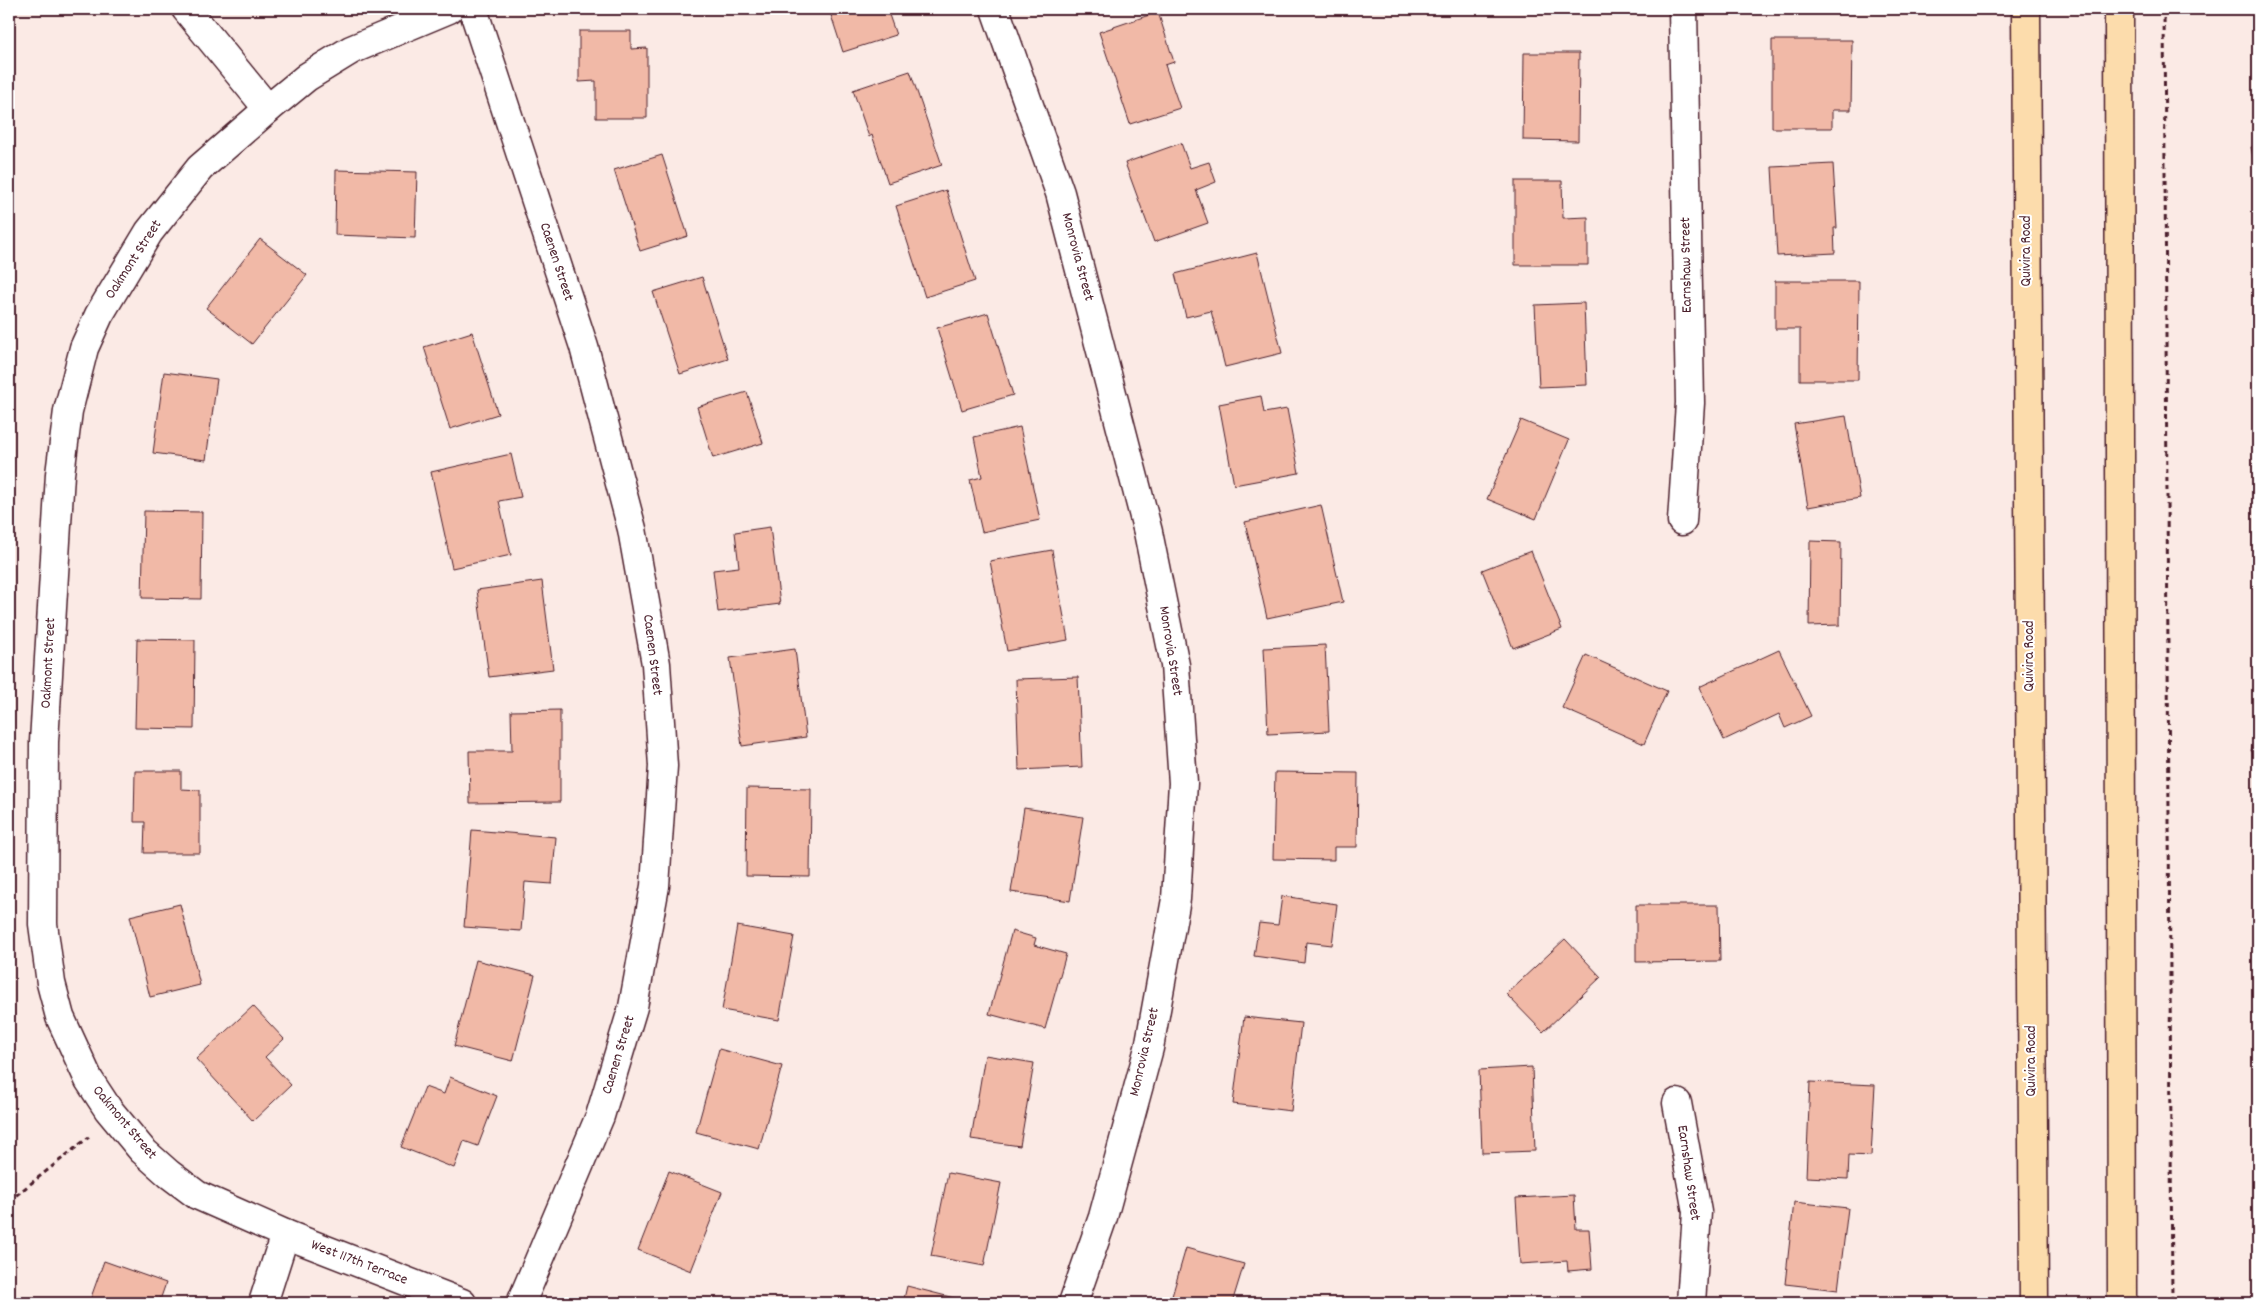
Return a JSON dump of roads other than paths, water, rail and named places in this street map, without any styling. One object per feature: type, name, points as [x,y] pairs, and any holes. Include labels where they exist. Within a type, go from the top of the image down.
[{"type":"main road","name":"Quivira Road","points":[[2026,9],[2034,1303]]},
{"type":"main road","points":[[2119,9],[2122,1303]]},
{"type":"street","points":[[186,9],[268,109]]},
{"type":"street","name":"Oakmont Street","points":[[284,1234],[197,1195],[142,1150],[114,1116],[89,1080],[60,1017],[51,984],[43,924],[44,742],[60,474],[68,411],[84,348],[99,315],[149,232],[200,168],[307,77],[351,50],[449,9]]},
{"type":"street","name":"Caenen Street","points":[[473,9],[584,347],[632,529],[656,664],[663,766],[656,886],[633,1007],[600,1116],[521,1303]]},
{"type":"street","name":"Monrovia Street","points":[[995,9],[1060,192],[1148,532],[1175,666],[1183,783],[1176,899],[1149,1048],[1103,1217],[1073,1303]]},
{"type":"street","name":"Earnshaw Street","points":[[1682,521],[1690,403],[1683,9]]},
{"type":"street","name":"Earnshaw Street","points":[[1677,1103],[1697,1212],[1691,1303]]},
{"type":"street","points":[[263,1303],[284,1234]]},
{"type":"street","name":"West 117th Terrace","points":[[284,1234],[462,1303]]}]
